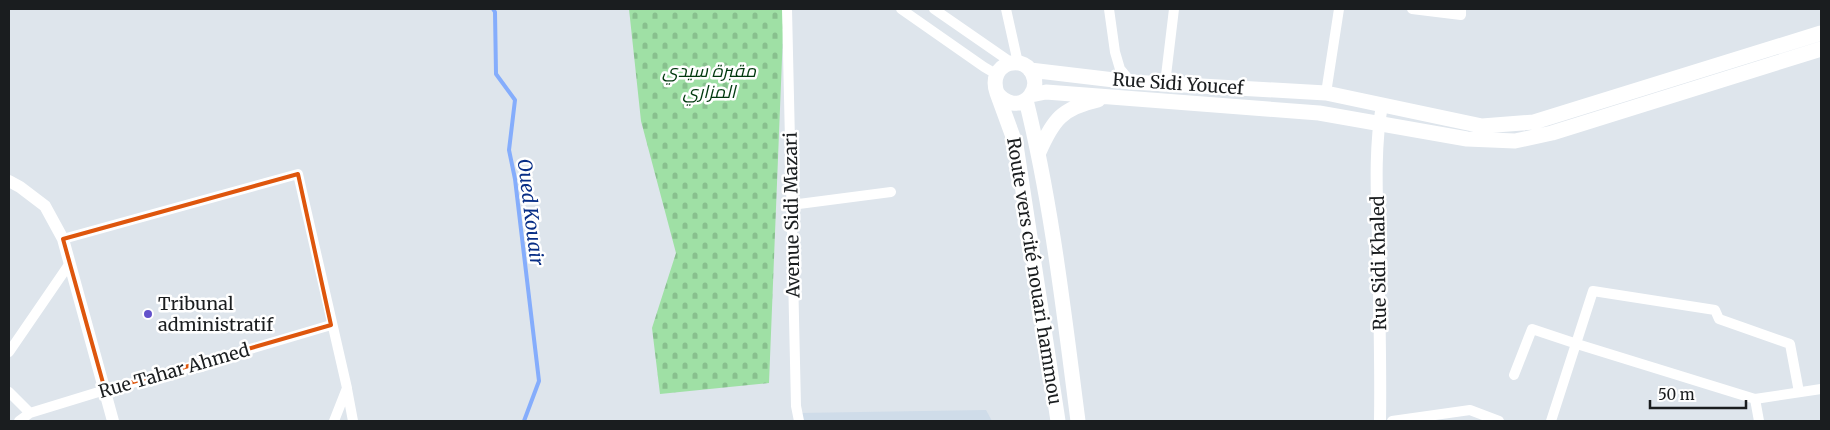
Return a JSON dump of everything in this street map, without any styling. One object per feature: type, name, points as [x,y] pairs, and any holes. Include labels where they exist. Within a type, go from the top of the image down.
[{"type":"main road","name":"Rue Sidi Youcef","points":[[1020,65],[1130,82],[1326,93],[1482,126],[1534,122],[1821,33]]},
{"type":"main road","points":[[1029,98],[1035,82],[1020,65],[1000,68],[996,74],[994,87],[997,93],[1007,102],[1014,104],[1046,92],[1319,113],[1467,139],[1515,140],[1552,133],[1821,49]]},
{"type":"main road","name":"Route vers cité nouari hammou","points":[[997,93],[1016,145],[1058,421]]},
{"type":"main road","points":[[1039,152],[1048,130],[1057,118],[1073,107],[1111,97]]},
{"type":"main road","name":"Route vers cité nouari hammou","points":[[1029,98],[1062,303],[1078,421]]},
{"type":"street","name":"Avenue Sidi Mazari","points":[[787,9],[796,406],[798,421]]},
{"type":"street","points":[[901,9],[996,74]]},
{"type":"street","points":[[934,9],[1020,65]]},
{"type":"street","points":[[1006,9],[1020,65]]},
{"type":"street","points":[[1109,9],[1115,52],[1120,69],[1130,82]]},
{"type":"street","points":[[1165,84],[1174,9]]},
{"type":"street","points":[[1326,93],[1339,9]]},
{"type":"street","points":[[1412,9],[1461,12]]},
{"type":"street","name":"Rue Sidi Khaled","points":[[1380,421],[1381,355],[1377,176],[1378,124],[1382,105]]},
{"type":"street","points":[[63,239],[298,174],[353,421]]},
{"type":"street","points":[[9,181],[20,186],[45,206],[63,239],[113,421]]},
{"type":"street","points":[[791,205],[891,192]]},
{"type":"street","points":[[9,352],[70,263]]},
{"type":"street","points":[[1551,421],[1593,291],[1715,310],[1719,319],[1790,344],[1799,392]]},
{"type":"street","name":"Rue Tahar Ahmed","points":[[19,421],[30,414],[105,390],[156,377],[331,325]]},
{"type":"street","points":[[1514,375],[1532,328],[1576,344],[1755,399],[1821,389]]},
{"type":"street","points":[[334,421],[347,388]]},
{"type":"street","points":[[9,392],[30,414]]},
{"type":"street","points":[[1755,399],[1759,421]]},
{"type":"street","points":[[1392,421],[1470,410],[1499,421]]},
{"type":"highlighted area","points":[[298,174],[331,325],[105,390],[63,239]]},
{"type":"shaded area","points":[[986,410],[992,421],[799,421],[798,413]]},
{"type":"green space","name":"مقبرة سيدي المزاري","points":[[629,9],[784,9],[769,383],[660,394],[652,328],[676,253],[641,121]]},
{"type":"waterway","name":"Oued Kouair","points":[[493,9],[495,12],[496,74],[515,100],[509,150],[515,179],[539,381],[524,421]]},
{"type":"place","name":"Tribunal administratif","points":[[148,314]]}]
